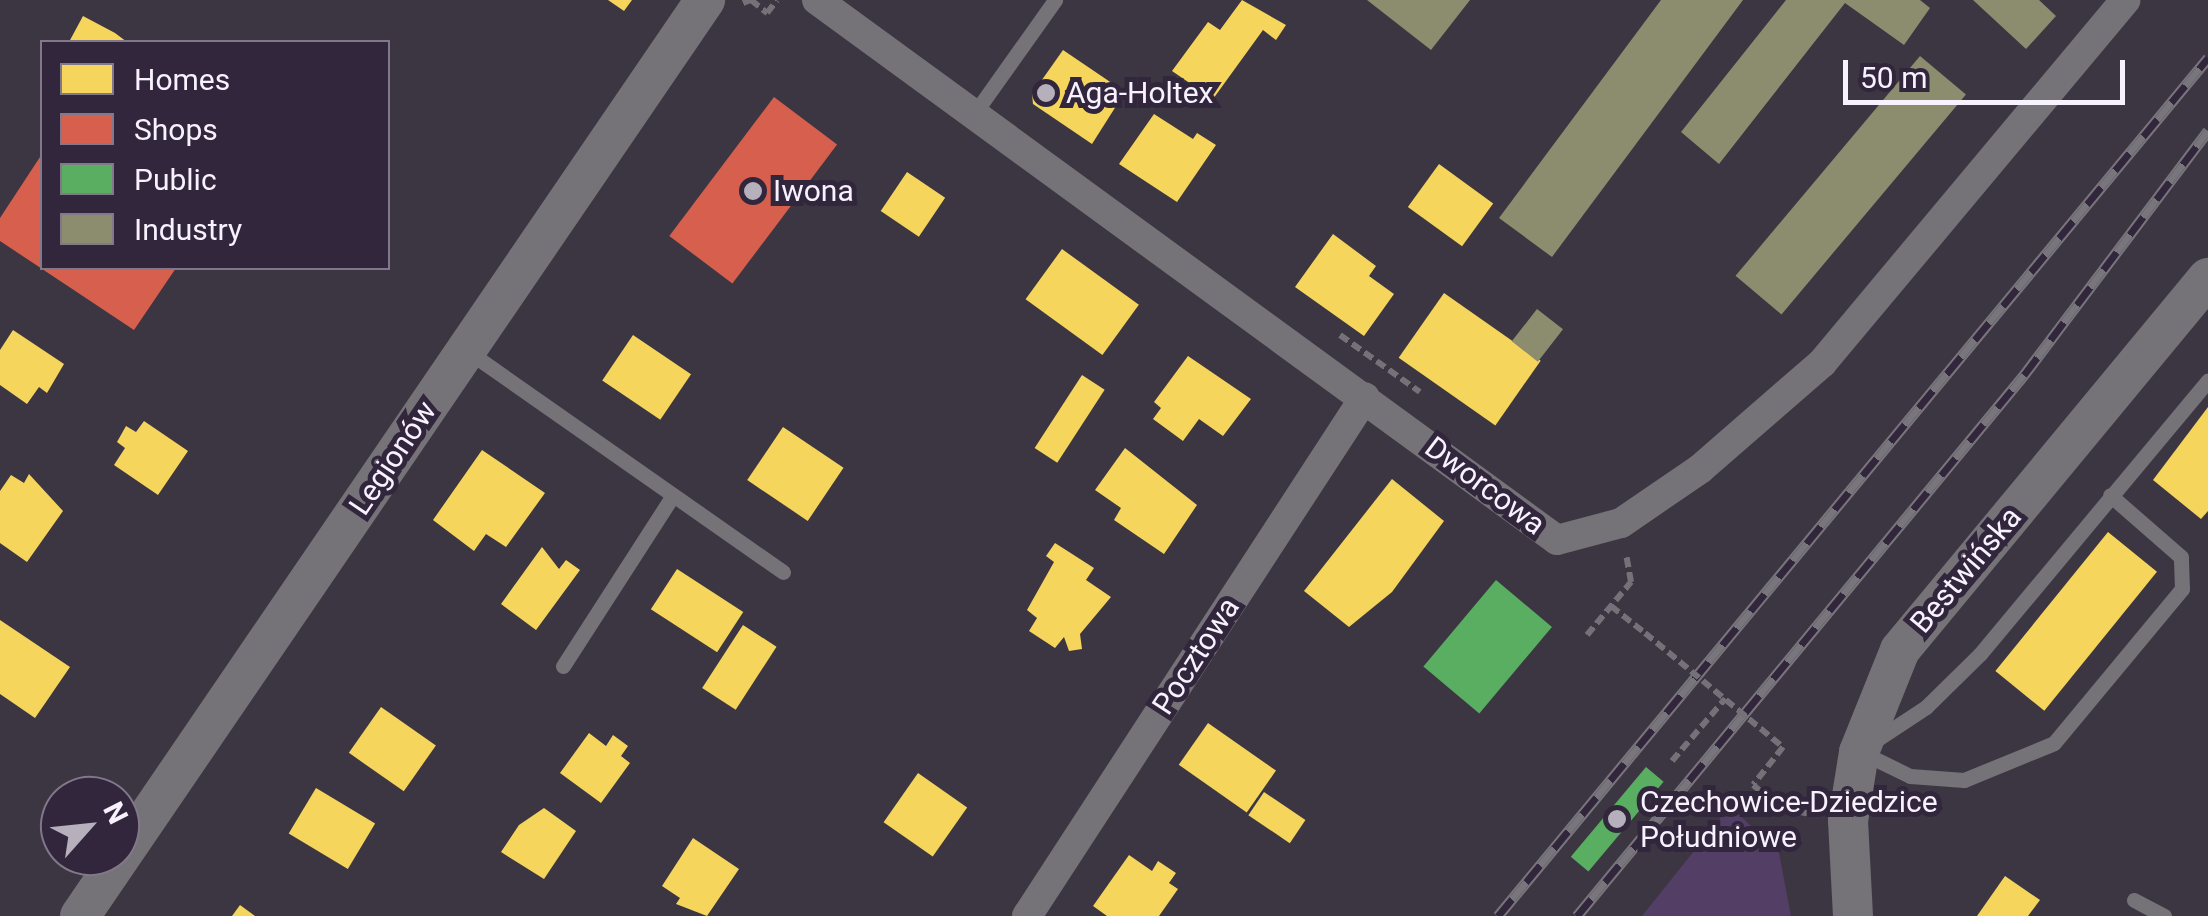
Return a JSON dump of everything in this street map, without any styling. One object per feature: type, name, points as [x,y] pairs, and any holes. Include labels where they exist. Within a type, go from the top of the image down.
[{"type":"street","name":"Legionów","points":[[80,916],[706,0]]},
{"type":"street","name":"Dworcowa","points":[[817,0],[1558,540],[1620,523],[1700,468],[1822,362],[2126,0]]},
{"type":"street","name":"Bestwińska","points":[[1852,916],[1848,821],[1859,752],[1900,650],[2208,278]]},
{"type":"street","name":"Pocztowa","points":[[1027,916],[1365,396]]},
{"type":"lane","points":[[974,114],[1055,0]]},
{"type":"lane","points":[[466,350],[783,572]]},
{"type":"lane","points":[[1859,752],[1926,707],[1980,654],[2208,380]]},
{"type":"lane","points":[[563,666],[673,495]]},
{"type":"lane","points":[[1859,752],[1910,776],[1964,780],[2054,743],[2182,589],[2181,557],[2110,495]]},
{"type":"lane","points":[[2134,900],[2164,916]]},
{"type":"path","points":[[767,12],[777,0]]},
{"type":"path","points":[[1587,635],[1631,582]]},
{"type":"path","points":[[1611,606],[1783,747],[1753,785],[1783,809]]},
{"type":"path","points":[[1672,761],[1725,699]]},
{"type":"shaded area","points":[[1730,806],[1779,853],[1791,916],[1642,916]]},
{"type":"building: Homes","points":[[608,0],[632,0],[624,11]]},
{"type":"building: Homes","points":[[1242,0],[1286,25],[1276,40],[1263,30],[1213,99],[1172,71],[1208,22],[1220,30]]},
{"type":"building: Homes","points":[[83,16],[124,40],[70,40]]},
{"type":"building: Homes","points":[[1063,50],[1125,92],[1092,144],[1033,104],[1032,94]]},
{"type":"building: Homes","points":[[1154,114],[1193,139],[1197,133],[1216,145],[1177,202],[1119,164]]},
{"type":"building: Homes","points":[[1439,164],[1493,203],[1462,246],[1408,207]]},
{"type":"building: Homes","points":[[907,172],[945,198],[919,237],[881,211]]},
{"type":"building: Homes","points":[[1333,234],[1376,266],[1369,276],[1394,294],[1364,336],[1295,287]]},
{"type":"building: Homes","points":[[1062,249],[1139,305],[1102,355],[1026,299]]},
{"type":"building: Homes","points":[[1444,293],[1541,361],[1495,425],[1399,358]]},
{"type":"building: Homes","points":[[13,330],[64,364],[47,393],[39,387],[27,404],[0,385],[0,350]]},
{"type":"building: Homes","points":[[633,335],[691,374],[660,420],[602,381]]},
{"type":"building: Homes","points":[[1188,356],[1251,399],[1223,436],[1199,419],[1183,441],[1153,419],[1161,408],[1154,402]]},
{"type":"building: Homes","points":[[1082,375],[1105,390],[1057,463],[1035,448]]},
{"type":"building: Homes","points":[[2208,407],[2208,511],[2201,519],[2153,480]]},
{"type":"building: Homes","points":[[144,421],[188,451],[158,495],[114,465],[125,448],[117,442],[126,426],[136,432]]},
{"type":"building: Homes","points":[[783,427],[844,468],[808,521],[747,480]]},
{"type":"building: Homes","points":[[1125,448],[1197,505],[1164,554],[1114,520],[1121,508],[1095,490]]},
{"type":"building: Homes","points":[[482,450],[545,493],[506,547],[486,534],[474,551],[433,520]]},
{"type":"building: Homes","points":[[29,474],[63,511],[27,562],[0,543],[0,491],[11,475],[24,483]]},
{"type":"building: Homes","points":[[1392,479],[1444,521],[1392,592],[1349,627],[1304,591]]},
{"type":"building: Homes","points":[[2108,532],[2157,572],[2044,711],[1995,671]]},
{"type":"building: Homes","points":[[1055,543],[1094,568],[1086,580],[1111,597],[1080,634],[1082,649],[1069,651],[1064,637],[1055,648],[1029,631],[1037,618],[1027,610],[1054,562],[1046,556]]},
{"type":"building: Homes","points":[[542,547],[559,569],[566,560],[580,570],[536,630],[501,604]]},
{"type":"building: Homes","points":[[677,569],[743,612],[717,652],[651,609]]},
{"type":"building: Homes","points":[[0,620],[70,667],[35,718],[0,694]]},
{"type":"building: Homes","points":[[743,625],[777,647],[736,710],[702,688]]},
{"type":"building: Homes","points":[[381,707],[436,745],[404,791],[349,753]]},
{"type":"building: Homes","points":[[1208,723],[1276,771],[1247,812],[1179,765]]},
{"type":"building: Homes","points":[[589,733],[606,746],[613,735],[628,746],[621,756],[630,763],[601,803],[560,773]]},
{"type":"building: Homes","points":[[918,773],[967,807],[933,857],[884,822]]},
{"type":"building: Homes","points":[[316,788],[375,824],[348,869],[289,833]]},
{"type":"building: Homes","points":[[1264,792],[1305,820],[1290,843],[1248,815]]},
{"type":"building: Homes","points":[[544,808],[576,831],[544,879],[501,852],[519,825]]},
{"type":"building: Homes","points":[[693,838],[739,869],[707,916],[676,904],[680,898],[662,886]]},
{"type":"building: Homes","points":[[1129,855],[1152,871],[1158,861],[1176,873],[1169,883],[1178,889],[1159,916],[1107,916],[1093,906]]},
{"type":"building: Homes","points":[[2005,876],[2040,900],[2028,916],[1977,916]]},
{"type":"building: Homes","points":[[240,905],[255,916],[232,916]]},
{"type":"building: Shops","name":"Iwona","points":[[774,97],[837,145],[732,284],[669,236]]},
{"type":"building: Shops","points":[[40,157],[40,268],[0,241],[0,218]]},
{"type":"building: Shops","points":[[44,270],[175,270],[134,330]]},
{"type":"building: Public","points":[[1496,580],[1552,627],[1479,713],[1423,667]]},
{"type":"building: Public","points":[[1646,767],[1664,782],[1588,871],[1571,857]]},
{"type":"building: Industry","points":[[1367,0],[1470,0],[1431,50]]},
{"type":"building: Industry","points":[[1661,0],[1743,0],[1552,257],[1499,218]]},
{"type":"building: Industry","points":[[1786,0],[1920,0],[1930,8],[1904,45],[1845,3],[1719,164],[1681,132]]},
{"type":"building: Industry","points":[[1973,0],[2039,0],[2056,16],[2026,49]]},
{"type":"building: Industry","points":[[1920,56],[1966,95],[1781,314],[1736,276]]},
{"type":"building: Industry","points":[[1537,309],[1563,329],[1538,362],[1512,341]]},
{"type":"railway","points":[[1498,916],[2208,58]]},
{"type":"railway","points":[[1577,916],[2024,375],[2208,131]]},
{"type":"place","name":"Aga-Holtex","points":[[1046,93]]},
{"type":"place","name":"Iwona","points":[[753,191]]},
{"type":"place","name":"Czechowice-Dziedzice Południowe","points":[[1617,819]]}]
